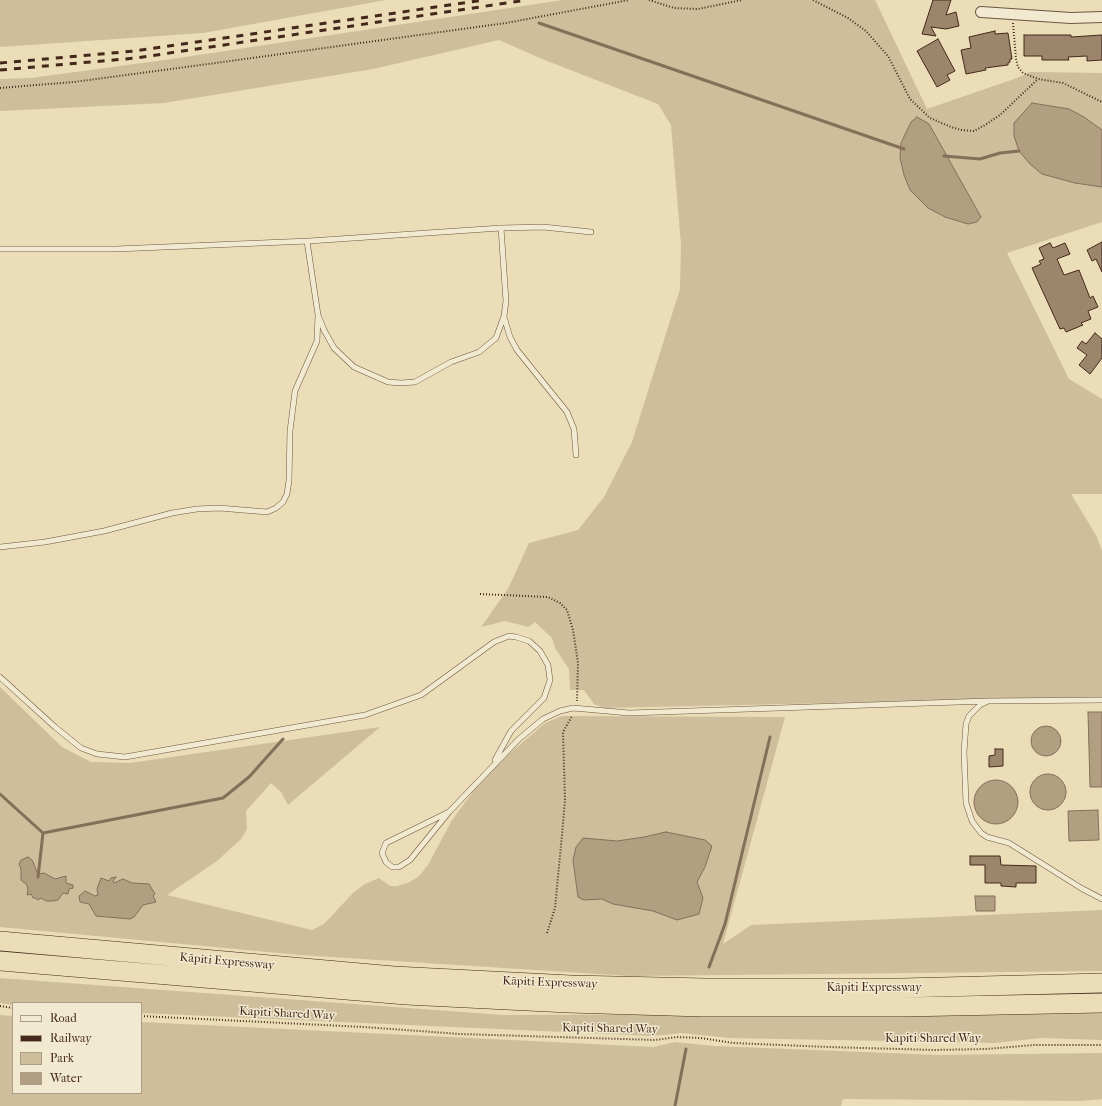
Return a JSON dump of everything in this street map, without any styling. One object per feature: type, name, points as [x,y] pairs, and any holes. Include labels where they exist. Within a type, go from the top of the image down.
[{"type":"highway","name":"Kāpiti Expressway","points":[[0,941],[394,976],[571,985],[706,988],[901,988],[1102,983]]},
{"type":"highway","name":"Kāpiti Expressway","points":[[0,961],[406,995],[576,1003],[703,1007],[903,1007],[1102,1003]]},
{"type":"street","points":[[981,12],[1071,18],[1102,18]]},
{"type":"lane","points":[[0,249],[116,249],[307,241],[502,228],[543,227],[591,232]]},
{"type":"lane","points":[[318,314],[324,330],[334,348],[354,367],[388,382],[415,382],[451,362],[479,352],[496,338],[504,316],[506,290],[502,228]]},
{"type":"lane","points":[[0,547],[45,542],[104,531],[172,513],[197,509],[232,509],[266,512],[276,508],[283,502],[289,480],[290,431],[295,391],[317,340],[318,314],[307,241]]},
{"type":"lane","points":[[504,316],[510,337],[517,350],[567,412],[574,429],[576,455]]},
{"type":"lane","points":[[0,677],[55,728],[81,748],[97,754],[125,757],[340,720],[371,713],[421,695],[494,642],[509,636],[516,637],[529,641],[540,651],[548,665],[550,680],[544,698],[511,731],[492,766]]},
{"type":"lane","points":[[448,812],[386,843],[382,854],[386,862],[392,867],[399,867],[410,860],[448,812],[519,739],[543,719],[560,711],[577,708],[602,712],[629,713],[988,701],[1102,700]]},
{"type":"lane","points":[[988,701],[973,710],[966,724],[964,752],[966,794],[972,822],[981,833],[987,837],[1010,843],[1081,888],[1102,899]]},
{"type":"path","points":[[0,88],[74,82],[506,23],[629,0]]},
{"type":"path","points":[[649,0],[668,6],[689,9],[706,9],[742,0]]},
{"type":"path","points":[[813,0],[848,18],[866,31],[888,56],[910,99],[930,118],[951,127],[961,130],[974,131],[985,125],[1000,115],[1038,79]]},
{"type":"path","points":[[1012,15],[1016,59],[1018,67],[1023,73],[1038,79],[1063,83],[1102,102]]},
{"type":"path","points":[[480,594],[548,597],[560,603],[567,610],[573,630],[578,664],[577,708],[563,732],[565,800],[555,908],[547,933]]},
{"type":"path","points":[[0,1006],[12,1008]]},
{"type":"path","name":"Kapiti Shared Way","points":[[142,1016],[364,1027],[468,1034],[655,1040],[677,1037],[701,1038],[732,1043],[934,1050],[986,1049],[1033,1045],[1102,1045]]},
{"type":"green space","points":[[0,0],[386,0],[203,33],[0,47]]},
{"type":"green space","points":[[563,0],[875,0],[927,109],[1017,78],[1030,72],[1102,73],[1102,222],[1007,253],[1069,379],[1102,399],[1102,494],[1071,494],[1097,537],[1102,551],[1102,697],[604,708],[594,704],[584,690],[570,690],[569,669],[555,648],[552,638],[535,622],[529,627],[505,621],[481,627],[508,589],[529,543],[578,530],[604,497],[632,442],[680,289],[681,244],[671,125],[658,104],[542,59],[499,40],[373,69],[164,103],[0,111],[0,79],[31,78],[172,59]]},
{"type":"green space","points":[[0,687],[62,747],[91,762],[130,763],[380,727],[288,805],[281,792],[271,783],[246,811],[247,829],[241,839],[217,861],[167,895],[312,930],[324,924],[353,893],[365,884],[379,878],[390,886],[397,886],[410,882],[419,876],[428,865],[452,820],[476,788],[509,754],[545,723],[562,716],[785,717],[723,944],[751,925],[1102,910],[1102,971],[630,976],[300,955],[0,927]]},
{"type":"green space","points":[[0,978],[503,1015],[1102,1013],[1102,1040],[1042,1038],[994,1043],[730,1038],[681,1033],[654,1036],[142,1013],[142,1002],[12,1002],[12,1005],[0,1003]]},
{"type":"green space","points":[[0,1015],[12,1016],[12,1094],[142,1094],[142,1022],[654,1047],[675,1042],[714,1046],[938,1055],[1102,1053],[1102,1099],[1081,1101],[843,1099],[841,1106],[0,1106]]},
{"type":"water","points":[[1032,103],[1069,109],[1084,117],[1102,130],[1102,187],[1075,183],[1042,174],[1030,164],[1019,151],[1014,136],[1014,123]]},
{"type":"water","points":[[917,117],[929,124],[981,217],[977,222],[968,224],[945,217],[928,208],[910,190],[904,175],[900,158],[901,143],[911,122]]},
{"type":"water","points":[[1088,712],[1102,712],[1102,787],[1090,787]]},
{"type":"water","points":[[1046,726],[1056,731],[1061,741],[1056,751],[1046,756],[1036,751],[1031,741],[1036,731]]},
{"type":"water","points":[[1052,774],[1061,779],[1065,785],[1065,799],[1061,805],[1052,810],[1044,810],[1035,805],[1031,799],[1030,788],[1035,779],[1041,775]]},
{"type":"water","points":[[992,780],[1000,780],[1012,786],[1018,798],[1018,806],[1012,818],[1000,824],[992,824],[980,818],[974,806],[974,798],[980,786]]},
{"type":"water","points":[[1098,810],[1099,840],[1069,841],[1068,811]]},
{"type":"water","points":[[666,832],[705,840],[712,846],[705,867],[697,882],[703,898],[699,914],[677,920],[653,911],[613,904],[602,899],[584,900],[578,897],[573,860],[576,847],[583,838],[617,841]]},
{"type":"water","points":[[28,857],[32,860],[38,874],[44,873],[55,879],[66,876],[66,883],[73,885],[73,888],[69,889],[68,894],[63,893],[58,900],[53,901],[46,901],[41,898],[38,900],[33,898],[31,894],[27,895],[27,885],[21,880],[21,869],[19,864],[21,860]]},
{"type":"water","points":[[116,877],[113,881],[114,883],[123,879],[132,883],[149,884],[155,894],[153,896],[156,902],[143,905],[134,917],[130,919],[96,916],[89,904],[80,902],[79,896],[85,891],[95,896],[98,895],[97,889],[101,878],[109,881],[111,878]]},
{"type":"water","points":[[975,896],[995,896],[995,911],[976,911]]},
{"type":"building","points":[[933,0],[951,0],[946,15],[956,12],[959,26],[946,29],[931,27],[936,36],[922,34]]},
{"type":"building","points":[[995,31],[995,34],[1008,33],[1012,59],[1010,59],[1008,65],[985,68],[986,70],[966,74],[961,50],[971,48],[969,37]]},
{"type":"building","points":[[1024,35],[1071,35],[1071,37],[1102,35],[1102,60],[1087,61],[1087,56],[1068,57],[1069,60],[1042,60],[1042,56],[1024,56]]},
{"type":"building","points":[[938,39],[955,71],[947,75],[950,80],[937,87],[917,51]]},
{"type":"building","points":[[1102,242],[1102,272],[1096,259],[1092,261],[1087,250]]},
{"type":"building","points":[[1050,243],[1053,248],[1065,243],[1070,254],[1057,259],[1064,275],[1079,270],[1090,298],[1093,296],[1098,307],[1088,311],[1091,319],[1081,323],[1083,325],[1066,332],[1064,328],[1060,329],[1032,268],[1041,264],[1039,261],[1044,259],[1039,248]]},
{"type":"building","points":[[1095,333],[1102,339],[1102,358],[1090,374],[1079,365],[1087,355],[1077,348],[1082,341],[1086,344]]},
{"type":"building","points":[[995,749],[1003,749],[1003,766],[989,767],[989,756],[995,755]]},
{"type":"building","points":[[970,856],[1000,856],[1001,865],[1036,866],[1036,883],[1016,883],[1016,887],[1001,886],[1001,883],[985,883],[985,865],[970,865]]},
{"type":"waterway","points":[[539,23],[904,149]]},
{"type":"waterway","points":[[944,156],[980,159],[1000,153],[1019,151]]},
{"type":"waterway","points":[[709,967],[725,924],[770,737]]},
{"type":"waterway","points":[[43,833],[223,798],[249,777],[283,739]]},
{"type":"waterway","points":[[0,794],[43,833]]},
{"type":"waterway","points":[[38,877],[43,833]]},
{"type":"waterway","points":[[675,1106],[686,1049]]},
{"type":"railway","points":[[0,63],[135,51],[484,0]]},
{"type":"railway","points":[[0,70],[136,58],[527,0]]}]
